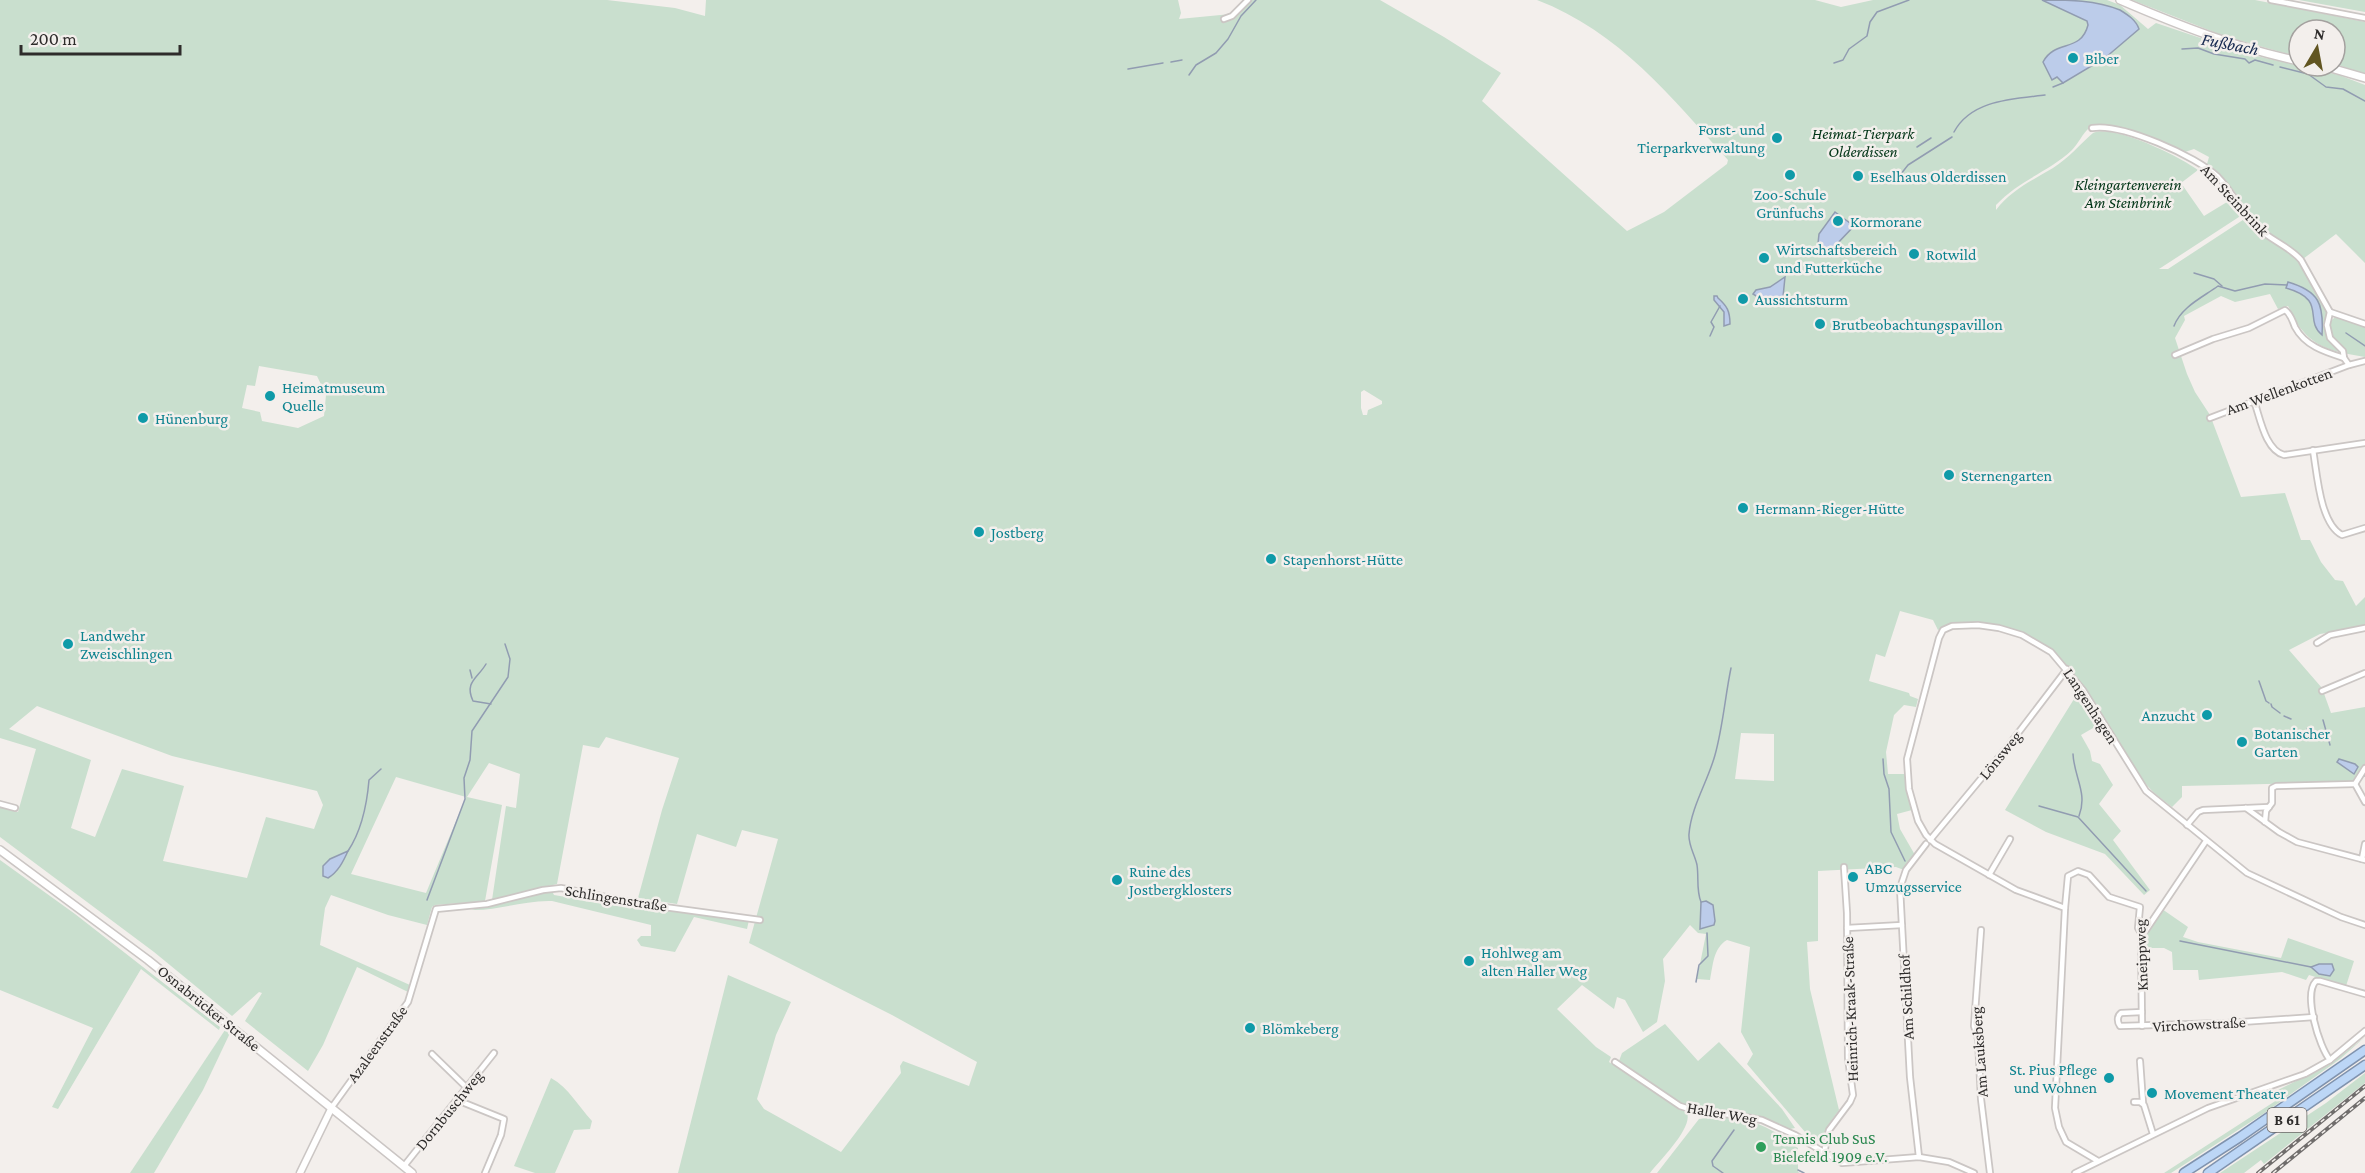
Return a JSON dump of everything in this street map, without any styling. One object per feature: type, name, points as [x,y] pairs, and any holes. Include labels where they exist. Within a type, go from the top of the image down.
[{"type":"highway","name":"B 61","points":[[2184,1173],[2250,1131],[2365,1050]]},
{"type":"highway","name":"B 61","points":[[2208,1173],[2365,1065]]},
{"type":"main road","points":[[2120,0],[2211,36],[2287,58]]},
{"type":"main road","points":[[2347,73],[2365,78]]},
{"type":"main road","name":"Osnabrücker Straße","points":[[0,850],[148,960],[412,1173]]},
{"type":"street","points":[[1224,20],[1232,16],[1248,0]]},
{"type":"street","points":[[2271,0],[2365,18]]},
{"type":"street","name":"Am Steinbrink","points":[[2092,128],[2109,128],[2159,144],[2187,155],[2209,169],[2232,192],[2245,216],[2295,254],[2310,274],[2330,312],[2328,334],[2333,343],[2343,351],[2344,358],[2349,365]]},
{"type":"street","points":[[2175,355],[2213,339],[2248,328],[2285,310],[2305,340],[2316,348],[2344,358]]},
{"type":"street","points":[[2330,312],[2365,324]]},
{"type":"street","name":"Am Wellenkotten","points":[[2210,418],[2349,365],[2365,362]]},
{"type":"street","points":[[2254,401],[2273,450],[2284,454],[2365,443]]},
{"type":"street","points":[[2313,450],[2324,508],[2331,525],[2340,535],[2365,528]]},
{"type":"street","name":"Langenhagen","points":[[1928,842],[1916,818],[1909,789],[1907,759],[1939,638],[1946,628],[1978,625],[2010,631],[2030,639],[2051,652],[2067,669],[2083,690],[2142,786],[2206,841],[2256,878],[2341,917],[2365,925]]},
{"type":"street","points":[[2317,643],[2336,633],[2365,628]]},
{"type":"street","name":"Lönsweg","points":[[1928,842],[2009,745],[2067,669]]},
{"type":"street","points":[[2322,692],[2365,674]]},
{"type":"street","points":[[2355,784],[2365,768]]},
{"type":"street","points":[[2355,784],[2365,802]]},
{"type":"street","points":[[2265,822],[2265,814],[2272,801],[2272,788],[2276,786],[2355,784]]},
{"type":"street","points":[[0,804],[15,808]]},
{"type":"street","points":[[2187,825],[2198,812],[2203,810],[2269,807]]},
{"type":"street","points":[[2246,808],[2297,842],[2364,860],[2365,844]]},
{"type":"street","points":[[1989,874],[2010,839]]},
{"type":"street","points":[[2141,933],[2146,930],[2206,841]]},
{"type":"street","points":[[1928,842],[2023,894],[2066,908],[2055,1108],[2059,1127],[2066,1142],[2098,1161]]},
{"type":"street","name":"Am Schildhof","points":[[1919,1158],[1910,1077],[1900,888],[1902,878],[1909,866],[1928,842]]},
{"type":"street","name":"Heinrich-Kraak-Straße","points":[[1824,1153],[1832,1125],[1853,1095],[1848,1058],[1844,867]]},
{"type":"street","name":"Kneippweg","points":[[2066,908],[2068,876],[2079,871],[2092,878],[2109,897],[2139,907],[2142,1026]]},
{"type":"street","name":"Schlingenstraße","points":[[436,909],[487,904],[543,890],[561,888],[635,903],[760,920]]},
{"type":"street","name":"Azaleenstraße","points":[[332,1107],[408,1002],[436,909]]},
{"type":"street","name":"Heinrich-Kraak-Straße","points":[[1847,928],[1902,925]]},
{"type":"street","name":"Am Lauksberg","points":[[1981,930],[1974,1026],[1978,1039],[1981,1099],[1990,1173]]},
{"type":"street","points":[[2330,1060],[2323,1049],[2314,1017],[2311,991],[2316,981],[2365,994]]},
{"type":"street","name":"Virchowstraße","points":[[2142,1012],[2121,1013],[2118,1022],[2120,1026],[2227,1023],[2314,1017]]},
{"type":"street","points":[[2074,1173],[2223,1102],[2294,1080],[2330,1060],[2365,1031]]},
{"type":"street","name":"Dornbuschweg","points":[[404,1166],[494,1053]]},
{"type":"street","points":[[432,1054],[467,1088]]},
{"type":"street","points":[[2140,1060],[2143,1103],[2153,1134]]},
{"type":"street","name":"Haller Weg","points":[[1615,1062],[1680,1106],[1699,1112],[1762,1120],[1795,1135],[1845,1164],[1919,1158],[1949,1162],[1974,1173]]},
{"type":"street","points":[[458,1100],[504,1119],[501,1135],[485,1173]]},
{"type":"street","points":[[2134,1102],[2143,1103]]},
{"type":"street","points":[[300,1173],[332,1107]]},
{"type":"green space","points":[[0,0],[607,0],[675,8],[705,16],[706,0],[1178,0],[1181,13],[1179,19],[1231,14],[1251,0],[1380,0],[1501,73],[1482,101],[1627,231],[1664,212],[1727,164],[1728,160],[1664,90],[1619,48],[1594,29],[1567,13],[1537,0],[1815,0],[1841,7],[1873,0],[2107,0],[2120,5],[2148,29],[2156,23],[2248,54],[2287,63],[2287,78],[2347,78],[2365,85],[2365,263],[2336,234],[2299,262],[2326,309],[2326,318],[2332,320],[2336,316],[2365,325],[2365,357],[2331,350],[2316,343],[2296,322],[2288,306],[2278,309],[2270,294],[2235,302],[2221,296],[2184,316],[2185,320],[2175,338],[2195,392],[2210,415],[2241,497],[2285,493],[2301,540],[2310,540],[2321,562],[2335,580],[2343,581],[2356,606],[2365,597],[2365,627],[2320,634],[2289,650],[2322,688],[2331,713],[2365,707],[2365,764],[2353,782],[2182,786],[2182,797],[2172,807],[2145,783],[2084,686],[2046,647],[2021,633],[1991,625],[1957,624],[1938,630],[1933,620],[1900,611],[1885,657],[1876,654],[1869,681],[1909,693],[1910,696],[1918,699],[1916,707],[1904,705],[1894,715],[1886,752],[1888,774],[1905,774],[1912,810],[1897,814],[1900,829],[1915,855],[1904,870],[1896,867],[1818,871],[1818,941],[1807,942],[1810,989],[1839,1110],[1828,1125],[1822,1145],[1805,1132],[1747,1064],[1753,1054],[1741,1032],[1750,947],[1727,940],[1722,943],[1716,952],[1710,980],[1697,979],[1706,934],[1698,933],[1690,925],[1663,959],[1665,981],[1657,1022],[1643,1032],[1625,1000],[1617,997],[1614,1009],[1582,985],[1557,1009],[1596,1047],[1611,1057],[1609,1062],[1687,1113],[1688,1119],[1681,1135],[1650,1173],[678,1173],[728,975],[791,1002],[776,1035],[757,1099],[764,1109],[841,1152],[901,1073],[900,1066],[903,1061],[969,1086],[977,1062],[892,1015],[749,943],[778,839],[742,830],[736,847],[697,834],[677,904],[638,898],[679,758],[606,737],[599,748],[583,745],[557,884],[492,900],[506,806],[516,808],[520,774],[489,763],[467,797],[502,805],[485,901],[435,905],[432,907],[427,925],[388,915],[331,895],[325,908],[320,945],[410,985],[408,992],[357,967],[323,1045],[308,1071],[245,1021],[262,993],[259,992],[232,1016],[154,952],[0,837],[0,807],[18,812],[36,749],[0,738]],"holes":[[[2102,124],[2185,152],[2194,149],[2209,157],[2207,164],[2234,191],[2249,216],[2168,269],[2159,269],[2242,215],[2232,199],[2204,216],[2181,183],[2198,170],[2177,157],[2146,143],[2102,131],[2093,133],[2064,160],[2015,191],[1996,210],[1996,205],[2005,196],[2063,158],[2089,128]],[[259,366],[317,376],[326,395],[324,416],[298,428],[262,421],[260,412],[242,408],[247,385],[255,386]],[[1364,390],[1382,401],[1382,404],[1368,410],[1367,415],[1363,415],[1361,392]],[[37,706],[172,756],[317,791],[323,805],[314,829],[266,817],[247,878],[163,861],[184,786],[122,769],[95,837],[71,828],[91,760],[9,729]],[[1741,733],[1774,734],[1774,781],[1735,779]],[[396,777],[466,797],[426,893],[351,874]]]},
{"type":"green space","points":[[2132,0],[2255,0],[2345,18],[2287,18],[2287,54],[2224,36]]},
{"type":"green space","points":[[2299,0],[2365,0],[2365,12]]},
{"type":"green space","points":[[2347,18],[2365,22],[2365,74],[2347,68]]},
{"type":"green space","points":[[2079,691],[2100,724],[2081,735],[2090,751],[2092,761],[2100,764],[2113,785],[2099,804],[2121,831],[2113,840],[2150,890],[2144,895],[2105,854],[2046,832],[2005,810]]},
{"type":"green space","points":[[0,860],[75,914],[220,1027],[219,1030],[141,969],[58,1109],[52,1107],[93,1028],[0,990]]},
{"type":"green space","points":[[552,891],[554,895],[608,904],[609,900],[749,920],[747,929],[694,917],[675,952],[641,946],[637,940],[641,936],[651,936],[651,925],[552,901],[471,910]]},
{"type":"green space","points":[[2162,909],[2188,927],[2183,937],[2198,942],[2281,958],[2288,938],[2354,961],[2346,986],[2309,975],[2306,980],[2282,972],[2199,980],[2198,970],[2173,970],[2172,952],[2164,948],[2143,948],[2149,929]]},
{"type":"green space","points":[[1665,1024],[1698,1061],[1719,1042],[1782,1109],[1795,1128],[1790,1129],[1749,1114],[1698,1109],[1681,1103],[1619,1061],[1622,1053]]},
{"type":"green space","points":[[225,1030],[230,1033],[203,1090],[154,1173],[130,1173]]},
{"type":"green space","points":[[2365,1037],[2340,1059],[2263,1114],[2171,1173],[2164,1173],[2280,1098],[2278,1090],[2329,1065]]},
{"type":"green space","points":[[2365,1073],[2365,1083],[2264,1164],[2261,1160],[2244,1173],[2220,1173],[2326,1103]]},
{"type":"green space","points":[[551,1078],[568,1092],[592,1121],[590,1129],[574,1130],[555,1173],[535,1173],[514,1166]]},
{"type":"green space","points":[[1721,1116],[1753,1122],[1785,1138],[1798,1148],[1798,1172],[1800,1173],[1657,1173],[1699,1119]]},
{"type":"water","points":[[2042,0],[2101,4],[2120,10],[2136,23],[2139,29],[2105,58],[2063,83],[2057,77],[2052,80],[2043,62],[2054,50],[2080,39],[2085,34],[2088,25],[2087,21]]},
{"type":"water","points":[[1835,212],[1854,226],[1833,248],[1817,253],[1819,234]]},
{"type":"water","points":[[1785,277],[1783,297],[1779,302],[1761,299],[1753,294],[1756,290],[1770,287]]},
{"type":"water","points":[[2288,282],[2307,290],[2317,300],[2322,315],[2322,335],[2314,323],[2311,304],[2307,298],[2286,288]]},
{"type":"water","points":[[1714,296],[1717,296],[1727,309],[1730,324],[1724,326],[1724,312],[1714,300]]},
{"type":"water","points":[[2339,759],[2358,767],[2354,774],[2337,762]]},
{"type":"water","points":[[348,851],[335,873],[328,878],[323,876],[323,866],[330,859]]},
{"type":"water","points":[[1706,901],[1713,905],[1715,921],[1714,925],[1700,929],[1701,902]]},
{"type":"water","points":[[2319,964],[2332,964],[2334,970],[2330,976],[2319,974],[2311,967]]},
{"type":"waterway","points":[[1189,75],[1196,65],[1216,53],[1228,39],[1241,16],[1256,0]]},
{"type":"waterway","name":"Fußbach","points":[[1834,63],[1843,60],[1849,49],[1867,36],[1870,22],[1877,12],[1909,0]]},
{"type":"waterway","name":"Fußbach","points":[[2182,49],[2198,48],[2214,54],[2245,59],[2249,63],[2255,60],[2273,65]]},
{"type":"waterway","points":[[1171,62],[1182,60]]},
{"type":"waterway","points":[[1128,69],[1163,63]]},
{"type":"waterway","name":"Fußbach","points":[[2280,67],[2308,74],[2326,87],[2343,89],[2365,101]]},
{"type":"waterway","points":[[2053,87],[2063,83]]},
{"type":"waterway","points":[[1954,132],[1961,121],[1982,107],[2006,100],[2045,95]]},
{"type":"waterway","points":[[1897,179],[1908,165],[1952,137]]},
{"type":"waterway","points":[[1917,147],[1931,138]]},
{"type":"waterway","points":[[2194,273],[2214,279],[2222,286]]},
{"type":"waterway","points":[[2174,326],[2187,308],[2218,286],[2235,291],[2265,284],[2287,285]]},
{"type":"waterway","points":[[1710,336],[1714,327],[1711,322],[1720,306]]},
{"type":"waterway","points":[[2346,333],[2365,346]]},
{"type":"waterway","points":[[427,900],[465,799],[464,778],[470,760],[472,731],[508,677],[510,659],[505,644]]},
{"type":"waterway","points":[[486,664],[470,689],[473,701],[491,704]]},
{"type":"waterway","points":[[1701,902],[1697,865],[1690,842],[1690,824],[1715,755],[1731,668]]},
{"type":"waterway","points":[[470,670],[472,678]]},
{"type":"waterway","points":[[2259,681],[2266,701],[2269,703]]},
{"type":"waterway","points":[[2271,704],[2280,713]]},
{"type":"waterway","points":[[2284,716],[2291,719]]},
{"type":"waterway","points":[[2323,720],[2330,745]]},
{"type":"waterway","points":[[2307,729],[2317,736],[2328,739]]},
{"type":"waterway","points":[[2073,754],[2082,800],[2079,816]]},
{"type":"waterway","points":[[1883,759],[1884,774],[1889,789],[1891,832],[1905,861]]},
{"type":"waterway","points":[[348,851],[363,817],[369,780],[381,769]]},
{"type":"waterway","points":[[2039,806],[2078,817],[2146,891]]},
{"type":"waterway","points":[[1696,982],[1699,965],[1708,956],[1707,933]]},
{"type":"waterway","points":[[2180,941],[2311,967]]},
{"type":"waterway","points":[[1723,1173],[1713,1166],[1712,1161],[1734,1130]]},
{"type":"waterway","points":[[1798,1170],[1804,1173]]},
{"type":"railway","points":[[2258,1173],[2365,1086]]},
{"type":"railway","points":[[2273,1173],[2365,1098]]},
{"type":"place","name":"Biber","points":[[2073,58]]},
{"type":"place","name":"Forst- und Tierparkverwaltung","points":[[1777,138]]},
{"type":"place","name":"Zoo-Schule Grünfuchs","points":[[1790,175]]},
{"type":"place","name":"Eselhaus Olderdissen","points":[[1858,176]]},
{"type":"place","name":"Kormorane","points":[[1838,221]]},
{"type":"place","name":"Rotwild","points":[[1914,254]]},
{"type":"place","name":"Wirtschaftsbereich und Futterküche","points":[[1764,258]]},
{"type":"place","name":"Aussichtsturm","points":[[1743,299]]},
{"type":"place","name":"Brutbeobachtungspavillon","points":[[1820,324]]},
{"type":"place","name":"Heimatmuseum Quelle","points":[[270,396]]},
{"type":"place","name":"Hünenburg","points":[[143,418]]},
{"type":"place","name":"Sternengarten","points":[[1949,475]]},
{"type":"place","name":"Hermann-Rieger-Hütte","points":[[1743,508]]},
{"type":"place","name":"Jostberg","points":[[979,532]]},
{"type":"place","name":"Stapenhorst-Hütte","points":[[1271,559]]},
{"type":"place","name":"Landwehr Zweischlingen","points":[[68,644]]},
{"type":"place","name":"Anzucht","points":[[2207,715]]},
{"type":"place","name":"Botanischer Garten","points":[[2242,742]]},
{"type":"place","name":"ABC Umzugsservice","points":[[1853,877]]},
{"type":"place","name":"Ruine des Jostbergklosters","points":[[1117,880]]},
{"type":"place","name":"Hohlweg am alten Haller Weg","points":[[1469,961]]},
{"type":"place","name":"Blömkeberg","points":[[1250,1028]]},
{"type":"place","name":"St. Pius Pflege und Wohnen","points":[[2109,1078]]},
{"type":"place","name":"Movement Theater","points":[[2152,1093]]},
{"type":"place","name":"Tennis Club SuS Bielefeld 1909 e.V.","points":[[1761,1147]]},
{"type":"park label","name":"Heimat-Tierpark Olderdissen","points":[[1863,142]]},
{"type":"park label","name":"Kleingartenverein Am Steinbrink","points":[[2128,193]]}]
